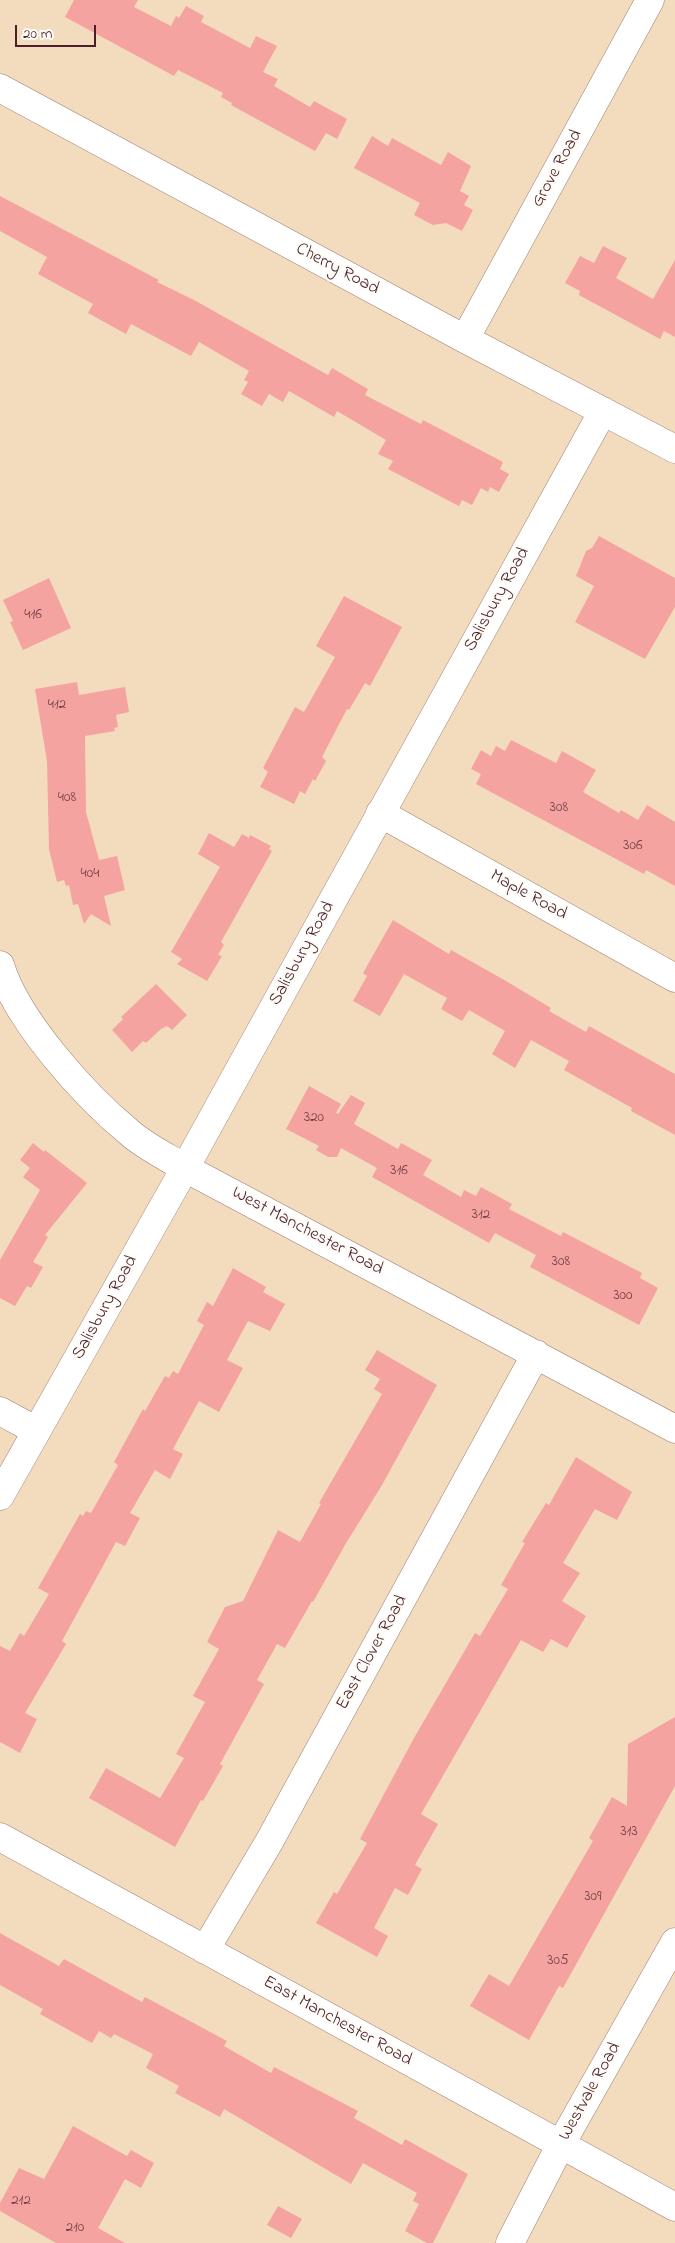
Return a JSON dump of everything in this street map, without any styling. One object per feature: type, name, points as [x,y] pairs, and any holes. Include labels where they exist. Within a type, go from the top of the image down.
[{"type":"street","name":"Grove Road","points":[[465,339],[650,0]]},
{"type":"street","name":"Cherry Road","points":[[0,88],[465,339],[675,449]]},
{"type":"street","name":"Salisbury Road","points":[[0,1496],[185,1168],[603,411]]},
{"type":"street","name":"Maple Road","points":[[380,813],[675,978]]},
{"type":"street","name":"West Manchester Road","points":[[0,965],[24,1013],[75,1082],[131,1135],[185,1168],[536,1354],[672,1420]]},
{"type":"street","name":"East Clover Road","points":[[205,1950],[274,1833],[536,1354]]},
{"type":"street","points":[[0,1410],[37,1431]]},
{"type":"street","name":"East Manchester Road","points":[[0,1837],[675,2206]]},
{"type":"street","name":"Westvale Road","points":[[510,2243],[562,2144],[675,1942]]},
{"type":"building","points":[[74,0],[138,0],[134,7],[171,26],[176,16],[179,18],[186,6],[204,16],[201,22],[250,48],[256,36],[277,46],[263,72],[278,79],[274,86],[310,107],[314,101],[347,119],[337,139],[326,133],[315,151],[231,105],[232,103],[221,97],[223,93],[178,70],[174,76],[65,17]]},
{"type":"building","points":[[372,136],[388,146],[392,138],[441,165],[448,152],[471,166],[460,191],[469,196],[464,205],[473,210],[462,231],[446,223],[433,225],[414,215],[420,203],[354,168]]},
{"type":"building","points":[[0,196],[159,280],[157,282],[194,300],[328,375],[332,368],[368,389],[365,395],[421,424],[423,420],[503,462],[500,469],[509,474],[499,492],[490,487],[488,492],[481,488],[472,505],[462,500],[459,506],[388,469],[393,461],[378,454],[386,440],[337,411],[334,417],[289,391],[283,402],[269,394],[262,406],[241,394],[248,382],[244,380],[249,371],[199,342],[191,356],[131,324],[126,334],[88,313],[93,304],[38,274],[47,257],[0,231]]},
{"type":"building","points":[[603,246],[627,258],[616,278],[653,299],[675,260],[675,337],[664,331],[660,339],[579,295],[580,291],[565,283],[580,256],[594,263]]},
{"type":"building","points":[[599,536],[675,578],[675,607],[645,659],[575,622],[594,586],[576,576],[586,551],[592,548]]},
{"type":"building","points":[[49,578],[71,628],[23,650],[10,622],[13,621],[3,600]]},
{"type":"building","points":[[344,596],[402,627],[370,686],[365,683],[349,710],[347,709],[322,757],[326,761],[315,781],[313,779],[305,794],[300,791],[294,804],[260,787],[268,772],[263,768],[295,707],[304,712],[335,657],[316,646]]},
{"type":"building","points":[[77,682],[79,695],[125,687],[129,712],[116,715],[118,727],[114,728],[115,731],[85,736],[86,812],[99,860],[117,856],[125,890],[104,896],[111,926],[91,914],[84,924],[78,904],[73,905],[69,885],[66,886],[64,880],[57,882],[49,849],[47,761],[35,689]]},
{"type":"building","points":[[511,740],[556,763],[562,751],[596,770],[583,792],[619,813],[621,810],[638,820],[647,805],[675,822],[675,886],[646,870],[644,874],[476,784],[481,774],[471,769],[481,750],[491,756],[496,746],[505,751]]},
{"type":"building","points":[[209,833],[234,847],[242,834],[249,838],[250,835],[271,846],[269,849],[272,851],[221,942],[224,945],[218,955],[222,956],[207,981],[177,964],[182,959],[171,952],[220,867],[198,854]]},
{"type":"building","points":[[393,920],[449,954],[451,950],[506,981],[551,1008],[549,1011],[586,1032],[589,1026],[675,1074],[675,1135],[631,1111],[632,1108],[564,1070],[569,1061],[531,1040],[515,1068],[492,1054],[505,1031],[469,1010],[462,1021],[441,1009],[447,998],[404,974],[380,1016],[353,1001],[367,976],[363,973]]},
{"type":"building","points":[[156,984],[187,1015],[172,1030],[167,1026],[161,1029],[146,1043],[143,1041],[132,1052],[112,1030],[123,1019],[121,1017]]},
{"type":"building","points":[[309,1086],[341,1104],[336,1113],[338,1114],[351,1095],[365,1103],[354,1124],[398,1149],[401,1143],[432,1160],[423,1175],[461,1197],[464,1190],[476,1196],[481,1187],[512,1204],[509,1209],[561,1236],[563,1232],[642,1273],[640,1278],[658,1288],[639,1325],[530,1267],[536,1255],[495,1233],[489,1243],[372,1177],[377,1168],[341,1148],[337,1157],[328,1157],[316,1150],[319,1146],[286,1129]]},
{"type":"building","points":[[33,1143],[44,1152],[45,1150],[87,1183],[45,1235],[48,1237],[33,1262],[43,1267],[31,1288],[27,1286],[15,1306],[0,1298],[0,1260],[40,1190],[23,1177],[30,1168],[20,1160]]},
{"type":"building","points":[[233,1268],[266,1287],[263,1292],[285,1304],[270,1331],[248,1321],[227,1360],[243,1368],[219,1412],[199,1401],[173,1449],[183,1454],[170,1479],[155,1470],[130,1513],[140,1518],[125,1546],[116,1542],[62,1641],[66,1644],[25,1713],[37,1719],[20,1753],[0,1742],[0,1646],[10,1651],[20,1633],[24,1636],[49,1594],[38,1588],[80,1514],[83,1516],[86,1511],[91,1513],[118,1465],[114,1462],[143,1409],[145,1411],[165,1376],[169,1378],[173,1371],[178,1374],[204,1325],[197,1321],[207,1302],[213,1306]]},
{"type":"building","points":[[377,1350],[437,1385],[382,1485],[285,1648],[277,1644],[257,1680],[264,1684],[220,1764],[223,1766],[203,1801],[201,1800],[175,1847],[89,1798],[106,1768],[160,1798],[184,1758],[176,1754],[205,1702],[193,1696],[219,1649],[207,1642],[225,1607],[243,1601],[278,1530],[300,1542],[321,1504],[319,1503],[382,1394],[374,1389],[380,1379],[365,1370]]},
{"type":"building","points":[[576,1457],[632,1492],[617,1520],[595,1509],[563,1563],[580,1573],[562,1601],[586,1616],[567,1648],[551,1639],[543,1652],[521,1640],[421,1814],[438,1824],[415,1865],[422,1869],[408,1895],[395,1888],[374,1928],[388,1936],[377,1957],[316,1923],[334,1892],[337,1894],[367,1843],[360,1839],[414,1738],[475,1633],[480,1636],[508,1589],[501,1585],[525,1543],[522,1542],[546,1503],[549,1505]]},
{"type":"building","points":[[675,1717],[675,1786],[563,1988],[559,1986],[529,2040],[470,2006],[489,1974],[509,1986],[593,1841],[589,1838],[612,1797],[627,1806],[628,1744]]},
{"type":"building","points":[[0,1933],[59,1966],[64,1959],[142,2002],[145,1997],[227,2041],[224,2046],[271,2073],[274,2067],[358,2111],[354,2118],[402,2145],[405,2139],[468,2174],[433,2243],[427,2243],[405,2231],[419,2204],[413,2201],[417,2193],[363,2163],[351,2184],[224,2109],[220,2117],[175,2093],[179,2086],[146,2068],[153,2054],[114,2034],[111,2038],[99,2031],[92,2043],[40,2014],[43,2009],[0,1985]]},
{"type":"building","points":[[73,2126],[127,2156],[131,2150],[154,2163],[141,2188],[125,2179],[98,2228],[125,2243],[56,2243],[0,2211],[0,2203],[19,2168],[44,2179]]},
{"type":"building","points":[[278,2206],[302,2219],[291,2238],[267,2225]]}]
